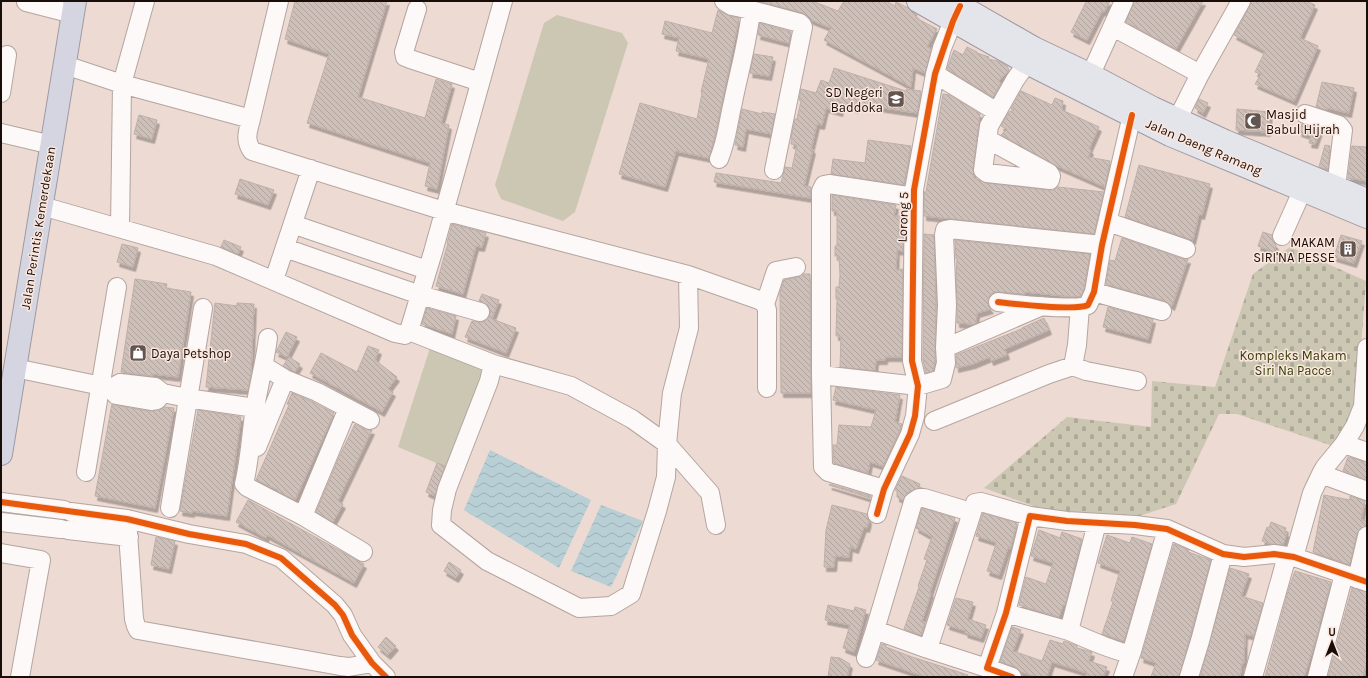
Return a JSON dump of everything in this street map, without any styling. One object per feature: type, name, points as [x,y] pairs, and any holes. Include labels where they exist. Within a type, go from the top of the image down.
[{"type":"highway","name":"Jalan Perintis Kemerdekaan","points":[[1,454],[74,8]]},
{"type":"main road","name":"Jalan Daeng Ramang","points":[[918,1],[955,9],[1041,51],[1132,115],[1173,127],[1306,182],[1367,217]]},
{"type":"main road","name":"Jalan Daeng Ramang","points":[[955,9],[1027,63],[1087,83],[1153,108],[1173,127]]},
{"type":"main road","name":"Jalan Daeng Ramang","points":[[1306,182],[1336,187],[1367,200]]},
{"type":"street","points":[[120,228],[122,84],[145,1]]},
{"type":"street","points":[[279,1],[251,119],[248,144],[252,151],[444,211],[688,275],[759,300],[765,304]]},
{"type":"street","points":[[42,206],[216,256],[396,333],[406,335],[409,332],[420,295],[503,1]]},
{"type":"street","points":[[724,1],[732,6],[800,24],[803,28],[774,170]]},
{"type":"street","points":[[1087,83],[1124,1]]},
{"type":"street","points":[[1173,127],[1240,1]]},
{"type":"street","points":[[26,2],[74,8]]},
{"type":"street","name":"Lorong 5","points":[[877,514],[884,489],[910,434],[915,416],[918,386],[912,361],[914,197],[935,74],[955,9]]},
{"type":"street","points":[[417,10],[404,52],[406,57],[480,82]]},
{"type":"street","points":[[719,159],[725,144],[751,10]]},
{"type":"street","points":[[1113,27],[1200,74]]},
{"type":"street","points":[[1,93],[7,55]]},
{"type":"street","points":[[987,139],[989,126],[1015,80],[1027,63]]},
{"type":"street","points":[[65,65],[122,84],[251,119]]},
{"type":"street","points":[[935,74],[997,112]]},
{"type":"street","points":[[1305,114],[1340,124],[1344,130],[1336,187]]},
{"type":"street","points":[[998,302],[1042,306],[1084,307],[1088,305],[1094,292],[1102,245],[1132,115]]},
{"type":"street","points":[[1,133],[52,144]]},
{"type":"street","points":[[274,280],[311,169]]},
{"type":"street","points":[[1282,236],[1306,182]]},
{"type":"street","points":[[884,489],[828,472],[824,470],[823,466],[820,191],[824,185],[828,184],[914,197]]},
{"type":"street","points":[[1108,222],[1186,249]]},
{"type":"street","points":[[301,227],[427,270]]},
{"type":"street","points":[[821,375],[918,386],[942,379],[946,363],[947,304],[945,230],[950,229],[1102,245]]},
{"type":"street","points":[[285,248],[420,295],[480,312]]},
{"type":"street","points":[[767,388],[767,310],[765,304],[776,271],[796,267]]},
{"type":"street","points":[[493,364],[489,381],[446,489],[441,525],[487,561],[579,608],[611,606],[631,594],[657,512],[666,477],[667,444],[672,393],[689,328],[688,275]]},
{"type":"street","points":[[86,472],[105,387],[117,287]]},
{"type":"street","points":[[1094,292],[1162,311]]},
{"type":"street","points":[[946,348],[1042,306]]},
{"type":"street","points":[[1073,366],[1077,346],[1080,307]]},
{"type":"street","points":[[170,508],[203,308]]},
{"type":"street","points":[[409,332],[493,364],[571,386],[632,419],[667,444],[710,493],[716,525]]},
{"type":"street","points":[[268,338],[256,408],[249,465],[244,484],[247,487],[303,516],[363,552]]},
{"type":"street","points":[[1253,677],[1290,556],[1312,493],[1325,466],[1344,444],[1355,426],[1363,406],[1367,348]]},
{"type":"street","points":[[264,366],[285,379],[317,392],[370,420]]},
{"type":"street","points":[[934,421],[1049,374],[1073,366],[1086,371],[1137,381]]},
{"type":"street","points":[[15,368],[105,387],[120,383],[154,387],[163,393],[187,398],[256,408]]},
{"type":"street","points":[[249,465],[285,379]]},
{"type":"street","points":[[303,516],[348,408]]},
{"type":"street","points":[[1344,444],[1367,452]]},
{"type":"street","points":[[1321,474],[1367,491]]},
{"type":"street","points":[[866,658],[913,502],[919,498],[924,498],[971,512]]},
{"type":"street","points":[[1,502],[68,511],[128,528]]},
{"type":"street","points":[[928,649],[971,512],[974,505],[978,502],[1030,516],[1167,529],[1223,554],[1244,557],[1274,554],[1290,556],[1356,578]]},
{"type":"street","points":[[987,668],[1006,613],[1030,516]]},
{"type":"street","points":[[1,522],[65,529],[128,528],[189,534],[246,544],[281,558],[335,605],[343,614],[352,635],[372,663],[386,677]]},
{"type":"street","points":[[1069,631],[1097,523]]},
{"type":"street","points":[[128,528],[134,618],[138,630],[340,666],[349,667],[372,663]]},
{"type":"street","points":[[1111,677],[1124,652],[1167,529]]},
{"type":"street","points":[[1317,677],[1356,578],[1367,536]]},
{"type":"street","points":[[1,553],[40,560],[20,677]]},
{"type":"street","points":[[1189,677],[1223,554]]},
{"type":"street","points":[[1006,613],[1069,631],[1124,652]]},
{"type":"street","points":[[875,630],[1012,677]]},
{"type":"street","points":[[1122,677],[1124,652]]},
{"type":"green space","points":[[557,15],[622,33],[628,43],[575,212],[563,221],[501,199],[495,185],[544,23]]},
{"type":"green space","name":"Kompleks Makam Siri Na Pacce","points":[[1290,247],[1366,281],[1356,413],[1333,446],[1237,414],[1219,414],[1176,504],[1133,518],[1041,509],[984,488],[1067,417],[1151,427],[1152,381],[1215,387],[1253,274]]},
{"type":"green space","points":[[430,348],[490,372],[451,469],[398,447]]},
{"type":"water","points":[[490,450],[591,500],[559,568],[464,510]]},
{"type":"water","points":[[601,505],[643,521],[611,587],[571,571]]},
{"type":"building","points":[[295,1],[387,1],[358,97],[425,118],[436,79],[452,84],[441,123],[449,125],[437,189],[425,186],[430,163],[307,123],[329,54],[285,39]]},
{"type":"building","points":[[758,1],[812,1],[838,11],[844,1],[886,1],[895,6],[896,2],[908,8],[917,15],[916,18],[937,29],[927,47],[931,49],[925,73],[913,68],[911,87],[824,40],[831,28],[811,20],[803,13]]},
{"type":"building","points":[[1083,1],[1110,1],[1104,12],[1102,11],[1087,40],[1071,32],[1086,2]]},
{"type":"building","points":[[1134,1],[1203,1],[1176,49],[1126,22]]},
{"type":"building","points":[[1251,1],[1306,1],[1315,5],[1300,38],[1318,46],[1294,101],[1255,84],[1261,74],[1255,72],[1265,51],[1234,35],[1250,6]]},
{"type":"building","points":[[718,10],[730,16],[739,18],[715,136],[709,158],[676,151],[665,187],[619,174],[640,103],[697,119],[701,92],[709,59],[676,51],[679,38],[662,34],[665,21],[712,33]]},
{"type":"building","points":[[760,23],[791,32],[789,43],[758,35]]},
{"type":"building","points":[[967,47],[977,53],[989,57],[988,59],[998,61],[1007,66],[1009,70],[998,81],[1001,83],[993,97],[947,69],[954,50],[963,55]]},
{"type":"building","points":[[754,54],[773,57],[769,76],[750,73]]},
{"type":"building","points":[[834,68],[906,91],[907,89],[921,91],[917,113],[857,104],[856,109],[843,104],[840,112],[826,108],[822,125],[817,124],[811,149],[813,149],[804,186],[811,187],[810,198],[714,182],[716,173],[781,183],[785,167],[792,168],[797,145],[791,144],[791,138],[801,101],[799,100],[801,89],[816,93],[821,80],[829,83]]},
{"type":"building","points":[[1322,82],[1354,88],[1349,113],[1316,107]]},
{"type":"building","points":[[1021,91],[1052,105],[1055,98],[1063,101],[1062,110],[1099,127],[1089,149],[1091,150],[1088,157],[1110,161],[1105,187],[1055,165],[1001,135],[1007,129],[1001,126],[1009,112],[1014,110],[1011,109]]},
{"type":"building","points":[[943,94],[950,95],[980,114],[973,169],[974,178],[986,183],[1049,190],[1054,190],[1058,187],[1104,192],[1094,234],[924,216],[924,192],[926,192]]},
{"type":"building","points":[[1199,99],[1208,103],[1203,113],[1195,108]]},
{"type":"building","points":[[742,109],[762,114],[762,112],[775,114],[771,134],[746,129],[743,147],[735,145]]},
{"type":"building","name":"Masjid Babul Hijrah","points":[[1237,109],[1270,112],[1268,132],[1236,130]]},
{"type":"building","points":[[139,115],[157,120],[152,139],[134,134]]},
{"type":"building","points":[[1302,124],[1320,130],[1315,144],[1309,143],[1311,136],[1299,132]]},
{"type":"building","points":[[868,140],[911,146],[904,185],[831,174],[833,159],[865,163]]},
{"type":"building","points":[[1325,145],[1330,146],[1328,170],[1319,167]]},
{"type":"building","points":[[1352,146],[1367,147],[1367,181],[1348,178]]},
{"type":"building","points":[[1139,165],[1210,184],[1202,215],[1199,214],[1193,240],[1125,217]]},
{"type":"building","points":[[240,179],[274,190],[268,205],[235,194]]},
{"type":"building","points":[[832,195],[896,205],[894,216],[901,216],[898,234],[903,234],[903,251],[897,250],[896,270],[903,269],[902,357],[885,357],[885,360],[876,360],[875,371],[840,367],[841,336],[836,336],[836,287],[839,287],[840,275],[839,256],[835,256],[835,246],[837,246],[837,211],[832,211]]},
{"type":"building","points":[[452,224],[486,233],[482,247],[476,246],[463,294],[436,286]]},
{"type":"building","name":"MAKAM SIRI'NA PESSE","points":[[1263,232],[1272,235],[1273,242],[1276,245],[1274,252],[1258,246]]},
{"type":"building","points":[[924,234],[934,235],[936,305],[935,362],[933,371],[926,373],[923,360]]},
{"type":"building","name":"MAKAM SIRI'NA PESSE","points":[[1341,235],[1362,241],[1354,263],[1334,257]]},
{"type":"building","points":[[1122,238],[1183,259],[1188,259],[1172,306],[1165,301],[1106,284],[1110,260],[1115,261]]},
{"type":"building","points":[[224,240],[241,247],[238,254],[221,247]]},
{"type":"building","points":[[955,240],[1090,254],[1084,289],[1081,296],[1074,297],[1025,292],[1025,294],[994,292],[990,295],[988,300],[988,306],[991,309],[977,313],[976,323],[957,323],[957,259]]},
{"type":"building","points":[[122,244],[138,248],[133,267],[117,262]]},
{"type":"building","points":[[804,274],[810,274],[811,393],[781,393],[780,293],[784,280]]},
{"type":"building","points":[[135,279],[167,284],[166,288],[191,292],[178,377],[121,372]]},
{"type":"building","points":[[482,294],[499,300],[492,319],[516,328],[506,353],[465,337],[472,321],[483,322],[488,319],[490,315],[488,305],[479,301]]},
{"type":"building","points":[[215,303],[237,306],[237,303],[254,304],[251,374],[248,390],[206,387]]},
{"type":"building","points":[[1108,307],[1153,319],[1148,339],[1103,327]]},
{"type":"building","points":[[427,308],[456,316],[452,334],[422,324]]},
{"type":"building","points":[[1044,318],[1049,330],[1005,349],[1007,355],[991,361],[990,357],[973,364],[956,368],[956,355],[1024,328],[1022,328]]},
{"type":"building","points":[[286,332],[297,337],[287,357],[276,352]]},
{"type":"building","points":[[368,346],[379,350],[375,360],[397,377],[388,389],[393,392],[382,412],[310,373],[321,353],[357,372]]},
{"type":"building","points":[[289,357],[300,364],[295,372],[283,366]]},
{"type":"building","points":[[836,387],[900,395],[895,422],[902,424],[883,466],[870,462],[868,473],[834,463],[833,445],[837,445],[839,425],[871,427],[876,410],[833,400]]},
{"type":"building","points":[[292,393],[334,413],[295,500],[256,480],[289,405],[287,404]]},
{"type":"building","points":[[112,404],[149,411],[159,410],[165,407],[174,408],[155,508],[95,496]]},
{"type":"building","points":[[198,410],[241,417],[227,516],[192,511],[192,513],[180,511]]},
{"type":"building","points":[[355,424],[365,429],[372,430],[338,501],[343,504],[333,522],[316,512]]},
{"type":"building","points":[[1348,457],[1367,462],[1367,480],[1343,471]]},
{"type":"building","points":[[437,463],[445,466],[435,496],[426,492]]},
{"type":"building","points":[[902,476],[920,484],[919,488],[907,493],[903,500],[897,497],[897,491],[895,490]]},
{"type":"building","points":[[830,484],[871,496],[870,498],[829,485]]},
{"type":"building","points":[[1324,495],[1350,500],[1350,496],[1365,501],[1361,520],[1367,521],[1367,526],[1360,529],[1357,533],[1350,565],[1313,552]]},
{"type":"building","points":[[248,500],[364,564],[354,583],[267,535],[266,538],[236,522]]},
{"type":"building","points":[[832,505],[867,514],[869,521],[867,528],[864,527],[856,549],[850,547],[849,557],[835,556],[834,567],[824,567],[826,530]]},
{"type":"building","points":[[922,508],[955,518],[930,592],[931,593],[922,621],[925,622],[921,635],[904,629],[919,587],[918,586],[927,560],[924,559],[932,537],[916,528]]},
{"type":"building","points":[[983,513],[1017,523],[1010,549],[1008,548],[999,575],[987,571],[996,544],[995,542],[976,536]]},
{"type":"building","points":[[1271,522],[1286,528],[1285,532],[1287,533],[1283,545],[1271,544],[1262,541],[1267,527],[1269,528]]},
{"type":"building","points":[[1039,530],[1060,538],[1062,532],[1082,539],[1065,605],[1063,605],[1059,617],[1019,605],[1026,577],[1046,584],[1053,563],[1031,556]]},
{"type":"building","points":[[1107,535],[1130,543],[1132,537],[1152,544],[1124,641],[1102,634],[1113,602],[1111,601],[1120,571],[1098,563]]},
{"type":"building","points":[[156,537],[175,541],[169,569],[151,565]]},
{"type":"building","points":[[1174,544],[1189,550],[1188,552],[1211,560],[1179,677],[1151,677],[1156,663],[1141,658]]},
{"type":"building","points":[[449,562],[461,570],[456,578],[444,571]]},
{"type":"building","points":[[1230,568],[1249,574],[1241,596],[1263,603],[1254,636],[1245,634],[1244,663],[1242,663],[1240,677],[1200,677]]},
{"type":"building","points":[[1295,571],[1331,582],[1319,624],[1319,629],[1304,677],[1265,677],[1289,588]]},
{"type":"building","points":[[1352,588],[1367,592],[1367,660],[1363,677],[1328,677]]},
{"type":"building","points":[[956,598],[973,602],[968,619],[986,625],[981,638],[947,625]]},
{"type":"building","points":[[828,605],[854,611],[855,607],[866,610],[854,652],[843,648],[850,625],[825,620]]},
{"type":"building","points":[[1012,627],[1021,630],[1013,651],[1042,661],[1050,640],[1063,644],[1064,641],[1077,646],[1077,648],[1092,652],[1089,661],[1107,667],[1103,677],[1085,677],[1087,673],[1052,662],[1047,677],[1036,677],[1021,672],[1016,667],[1000,662]]},
{"type":"building","points":[[386,637],[396,646],[388,655],[378,647]]},
{"type":"building","points":[[882,644],[912,657],[968,675],[967,677],[926,677],[876,660]]},
{"type":"building","points":[[831,657],[840,658],[850,664],[847,677],[828,677]]},
{"type":"cycle path","points":[[877,514],[884,489],[910,434],[915,416],[918,386],[912,361],[914,190],[935,74],[953,21],[960,6]]},
{"type":"cycle path","points":[[998,302],[1058,307],[1081,307],[1088,305],[1094,292],[1102,245],[1132,115]]},
{"type":"cycle path","points":[[1,502],[127,519],[189,534],[246,544],[281,558],[335,605],[343,615],[352,635],[372,663],[386,677]]},
{"type":"cycle path","points":[[1012,677],[987,668],[1006,613],[1030,516],[1067,521],[1135,525],[1167,529],[1223,554],[1244,557],[1274,554],[1294,557],[1367,582]]},
{"type":"place","name":"SD Negeri Baddoka","points":[[896,99]]},
{"type":"place","name":"Masjid Babul Hijrah","points":[[1253,121]]},
{"type":"place","name":"MAKAM SIRI'NA PESSE","points":[[1348,249]]},
{"type":"place","name":"Daya Petshop","points":[[138,353]]}]
